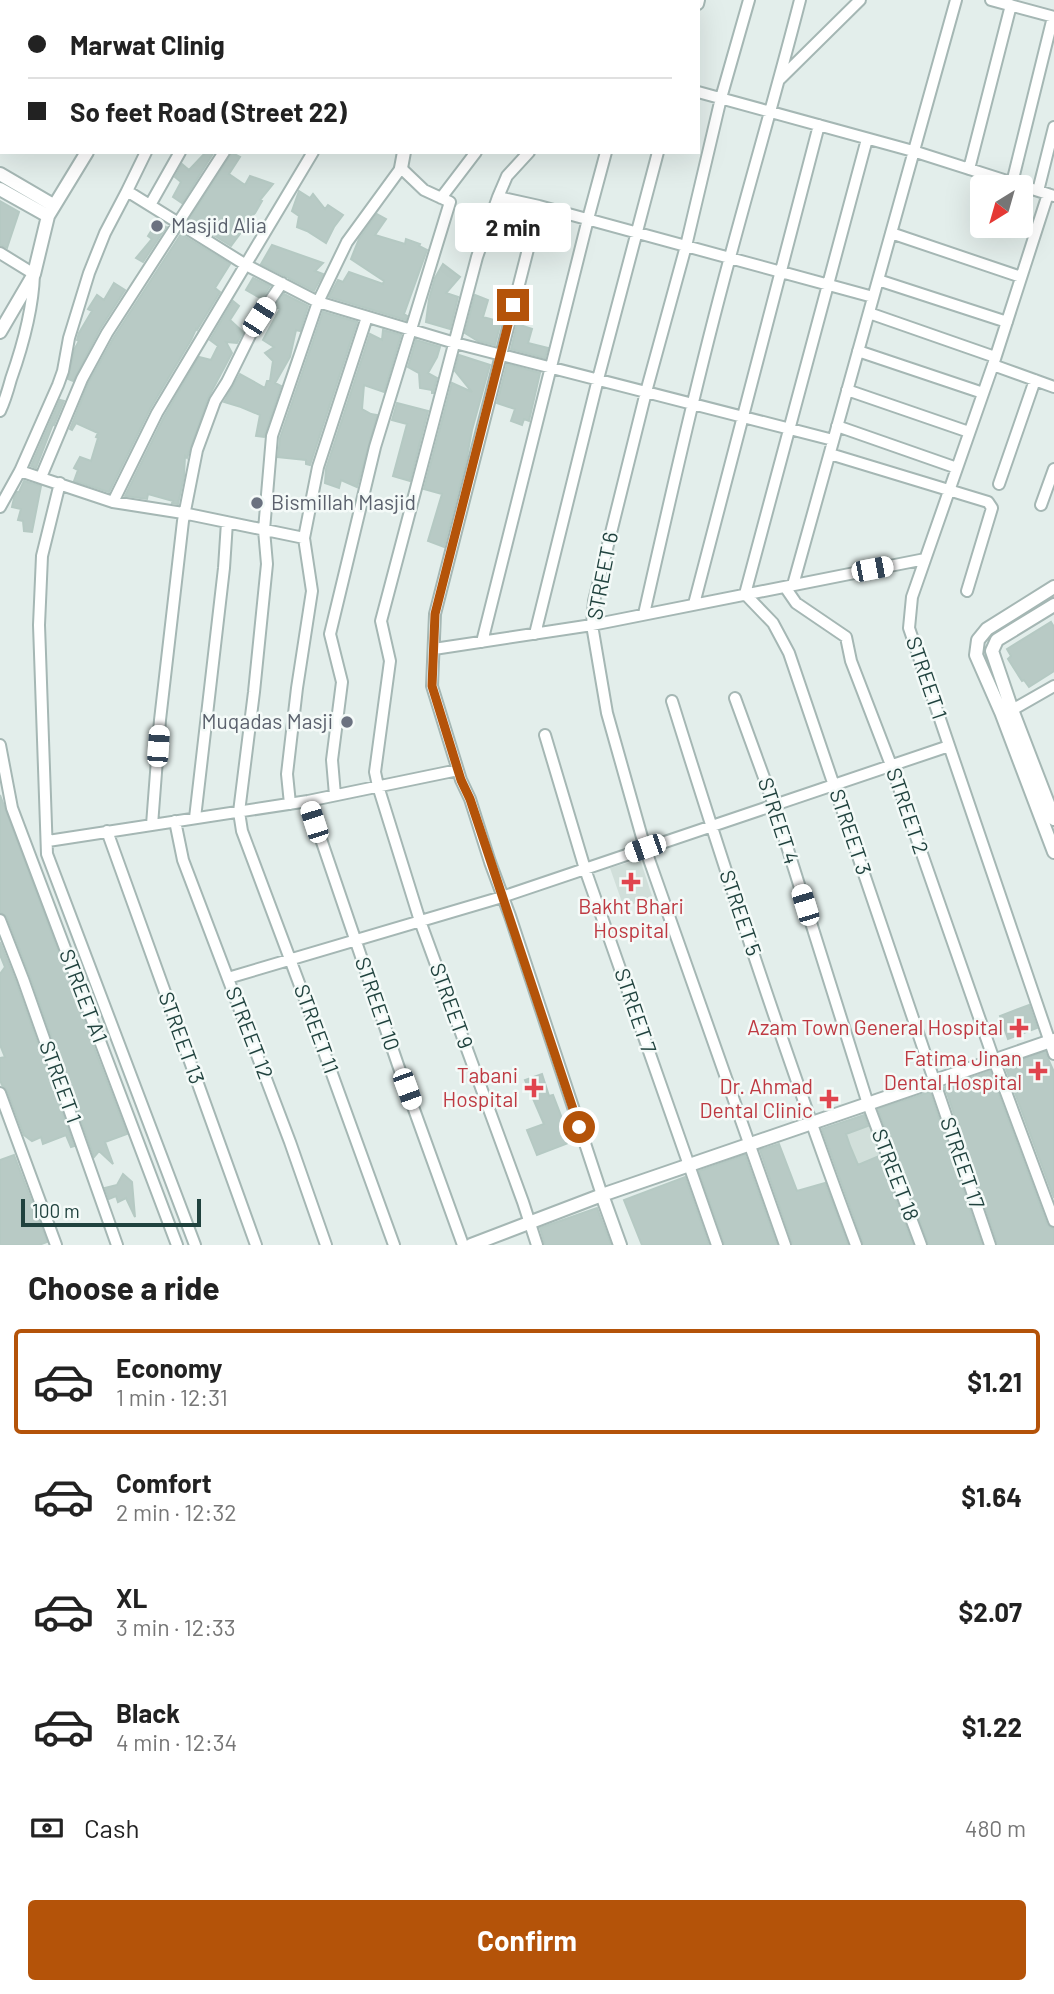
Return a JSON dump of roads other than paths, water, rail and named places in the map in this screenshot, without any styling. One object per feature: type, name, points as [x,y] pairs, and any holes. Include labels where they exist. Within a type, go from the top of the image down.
[{"type":"street","name":"STREET 6","points":[[749,0],[721,98],[686,246],[646,392],[594,601],[592,625],[607,713],[645,848],[785,1245]]},
{"type":"street","points":[[644,614],[692,404],[800,0]]},
{"type":"street","points":[[779,80],[860,0]]},
{"type":"street","points":[[789,586],[830,454],[956,0]]},
{"type":"street","points":[[991,0],[1011,5],[1029,5],[1054,17],[1014,175]]},
{"type":"street","points":[[969,169],[1011,5]]},
{"type":"street","points":[[700,93],[914,151],[987,175]]},
{"type":"street","points":[[694,604],[819,125]]},
{"type":"street","name":"STREET 1","points":[[1053,1045],[909,628],[912,597],[994,361],[1047,194],[1054,127]]},
{"type":"street","points":[[745,594],[867,139]]},
{"type":"street","points":[[0,411],[29,320],[34,294],[34,274],[51,211],[85,154]]},
{"type":"street","points":[[0,507],[20,471],[61,378],[69,338],[89,273],[105,233],[145,154]]},
{"type":"street","points":[[150,205],[179,154]]},
{"type":"street","points":[[41,477],[82,379],[107,333],[222,154]]},
{"type":"street","points":[[113,502],[157,413],[312,154]]},
{"type":"street","points":[[239,812],[267,564],[264,530],[272,436],[318,302],[347,242],[401,168],[404,154]]},
{"type":"street","points":[[440,198],[474,154]]},
{"type":"street","name":"STREET 9","points":[[527,154],[507,176],[477,257],[381,621],[390,661],[375,772],[420,921],[537,1245]]},
{"type":"street","points":[[482,642],[605,154]]},
{"type":"street","points":[[535,634],[657,154]]},
{"type":"street","points":[[335,795],[332,760],[342,682],[330,634],[375,447],[450,202],[424,190],[401,168]]},
{"type":"street","points":[[0,174],[51,211]]},
{"type":"street","points":[[0,189],[51,211]]},
{"type":"street","points":[[127,191],[246,265],[318,302],[456,343],[833,440]]},
{"type":"street","points":[[498,197],[873,297]]},
{"type":"street","points":[[539,206],[435,614],[432,686],[458,770],[620,1245]]},
{"type":"street","points":[[891,233],[1021,277]]},
{"type":"street","points":[[0,253],[34,274]]},
{"type":"street","points":[[0,332],[34,274]]},
{"type":"street","points":[[878,280],[1007,322]]},
{"type":"street","points":[[152,825],[159,720],[183,513],[197,450],[215,401],[259,317],[282,283]]},
{"type":"street","points":[[869,313],[1054,387]]},
{"type":"street","points":[[290,804],[287,774],[312,591],[304,538],[318,467],[367,317]]},
{"type":"street","points":[[858,351],[983,393]]},
{"type":"street","points":[[999,484],[1035,380]]},
{"type":"street","points":[[847,390],[969,432]]},
{"type":"street","points":[[837,426],[957,468]]},
{"type":"street","points":[[830,454],[988,502],[992,508],[967,591]]},
{"type":"street","points":[[1041,505],[1054,469]]},
{"type":"street","points":[[20,471],[113,502],[183,513],[304,538]]},
{"type":"street","points":[[60,483],[41,556],[40,625],[47,854],[195,1245]]},
{"type":"street","points":[[195,818],[227,522]]},
{"type":"street","points":[[434,649],[592,625],[925,559]]},
{"type":"street","name":"STREET 2","points":[[789,586],[796,603],[846,637],[852,661],[1054,1221]]},
{"type":"street","points":[[1054,587],[987,629],[978,640],[976,654],[1054,852]]},
{"type":"street","name":"STREET 3","points":[[745,594],[773,622],[789,653],[934,1082]]},
{"type":"street","points":[[1054,605],[997,640],[993,646],[993,655],[1012,710],[1054,819]]},
{"type":"street","points":[[1012,710],[1054,686]]},
{"type":"street","name":"STREET 4","points":[[735,698],[774,805],[868,1104]]},
{"type":"street","name":"STREET 5","points":[[672,701],[811,1124],[856,1245]]},
{"type":"street","name":"STREET 7","points":[[545,735],[585,869],[717,1245]]},
{"type":"street","name":"STREET A1","points":[[0,745],[12,808],[177,1245]]},
{"type":"street","points":[[228,978],[502,897],[949,746]]},
{"type":"street","points":[[48,841],[290,804],[458,770]]},
{"type":"street","name":"STREET 10","points":[[307,801],[463,1245]]},
{"type":"street","name":"STREET 11","points":[[239,812],[242,831],[394,1245]]},
{"type":"street","name":"STREET 12","points":[[176,821],[183,860],[290,1142],[326,1245]]},
{"type":"street","name":"STREET 13","points":[[107,831],[256,1245]]},
{"type":"street","name":"STREET 1","points":[[0,920],[117,1245]]},
{"type":"street","points":[[471,1245],[689,1165],[995,1060],[1053,1045]]},
{"type":"street","name":"STREET 17","points":[[934,1082],[990,1245]]},
{"type":"street","points":[[0,1093],[56,1245]]},
{"type":"street","name":"STREET 18","points":[[868,1104],[921,1245]]},
{"type":"place","name":"Masjid Alia","points":[[157,226]]},
{"type":"place","name":"Bismillah Masjid","points":[[257,503]]},
{"type":"place","name":"Muqadas Masji","points":[[347,722]]},
{"type":"place","name":"Bakht Bhari Hospital","points":[[631,882]]},
{"type":"place","name":"Azam Town General Hospital","points":[[1019,1028]]},
{"type":"place","name":"Fatima Jinan Dental Hospital","points":[[1038,1071]]},
{"type":"place","name":"Tabani Hospital","points":[[534,1088]]},
{"type":"place","name":"Dr. Ahmad Dental Clinic","points":[[829,1099]]}]
